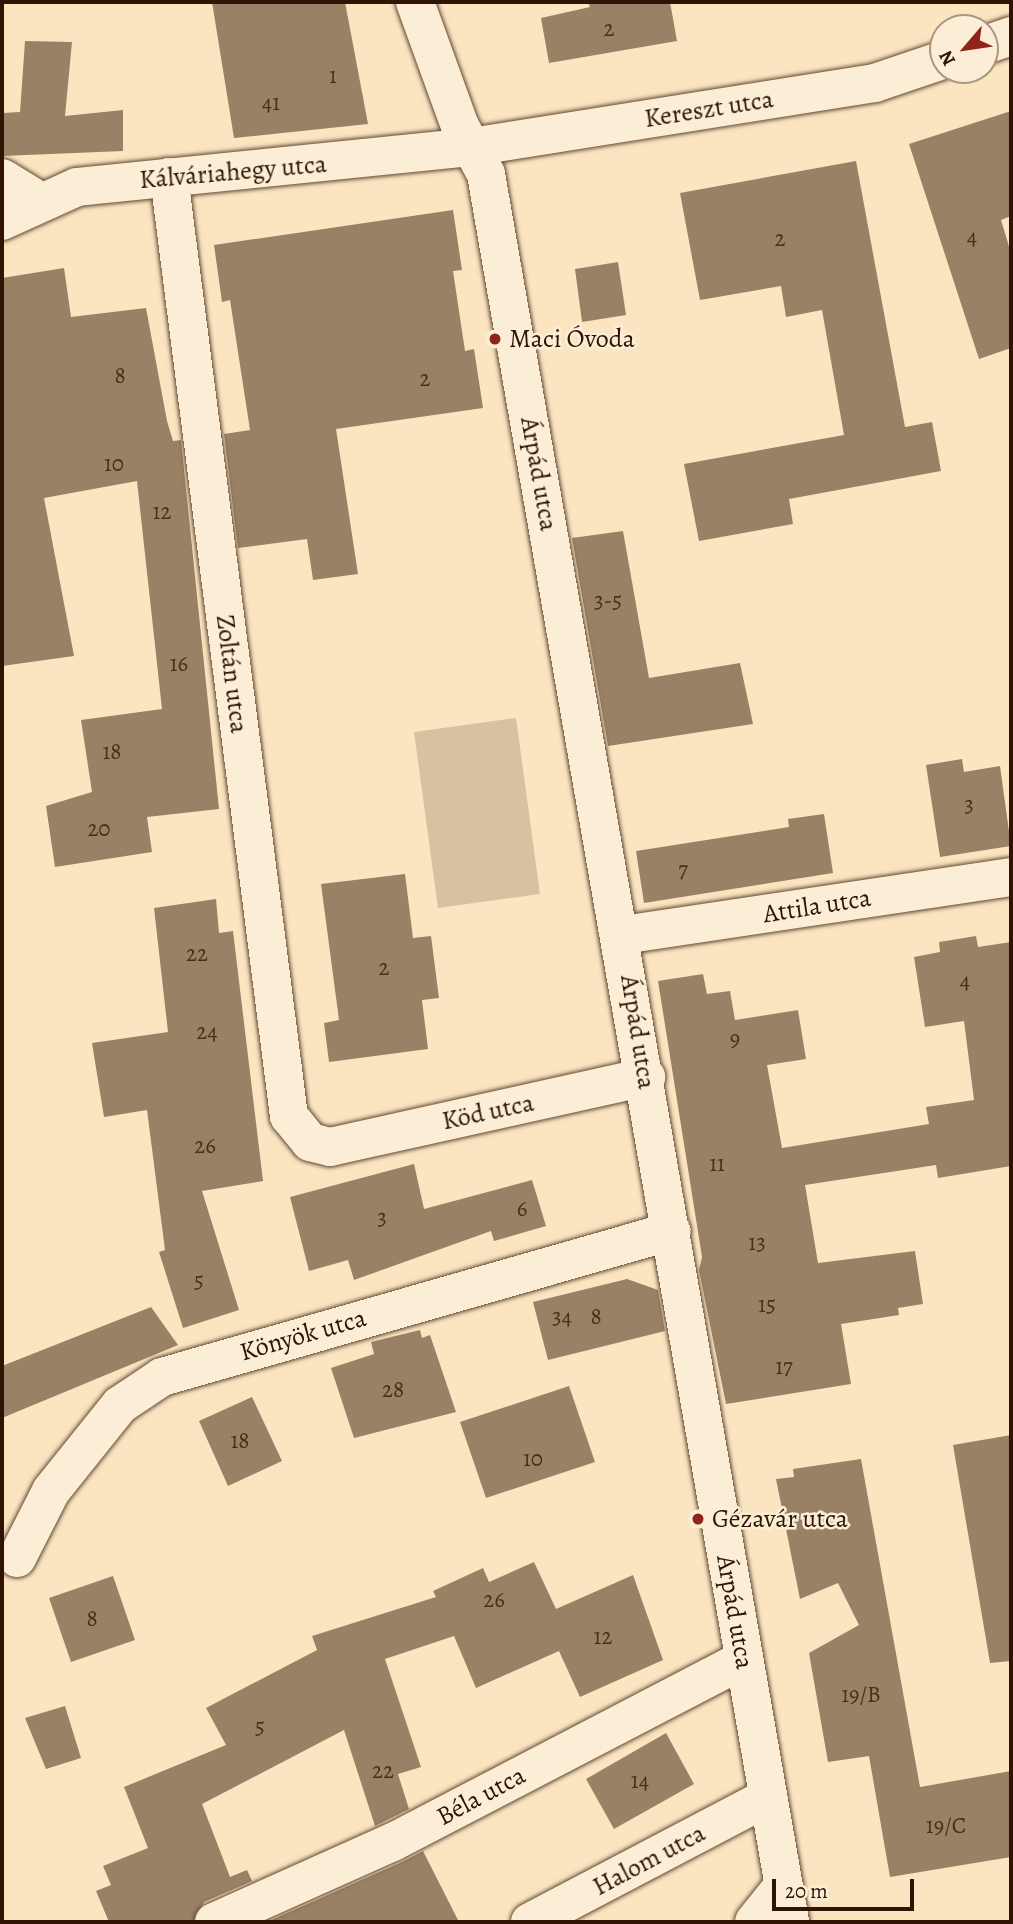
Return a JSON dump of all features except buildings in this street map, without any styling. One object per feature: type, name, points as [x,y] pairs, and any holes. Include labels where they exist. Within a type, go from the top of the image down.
[{"type":"street","name":"Árpád utca","points":[[415,2],[471,147],[486,174],[623,935],[786,1905]]},
{"type":"street","name":"Kereszt utca","points":[[471,147],[875,83],[929,65]]},
{"type":"street","name":"Kálváriahegy utca","points":[[2,220],[38,200],[77,187],[471,147]]},
{"type":"street","name":"Zoltán utca","points":[[169,177],[289,1116],[310,1142],[330,1147]]},
{"type":"street","points":[[2,178],[38,200]]},
{"type":"street","name":"Attila utca","points":[[623,935],[1011,877]]},
{"type":"street","name":"Köd utca","points":[[330,1147],[646,1077]]},
{"type":"street","name":"Könyök utca","points":[[18,1558],[51,1491],[120,1405],[162,1377],[671,1231]]},
{"type":"street","name":"Béla utca","points":[[214,1922],[393,1842],[743,1660]]},
{"type":"street","name":"Halom utca","points":[[530,1922],[768,1797]]},
{"type":"street","points":[[754,1922],[786,1905]]},
{"type":"shaded area","points":[[516,718],[540,894],[438,908],[414,732]]},
{"type":"place","name":"Maci Óvoda","points":[[495,339]]},
{"type":"place","name":"Gézavár utca","points":[[698,1519]]}]
